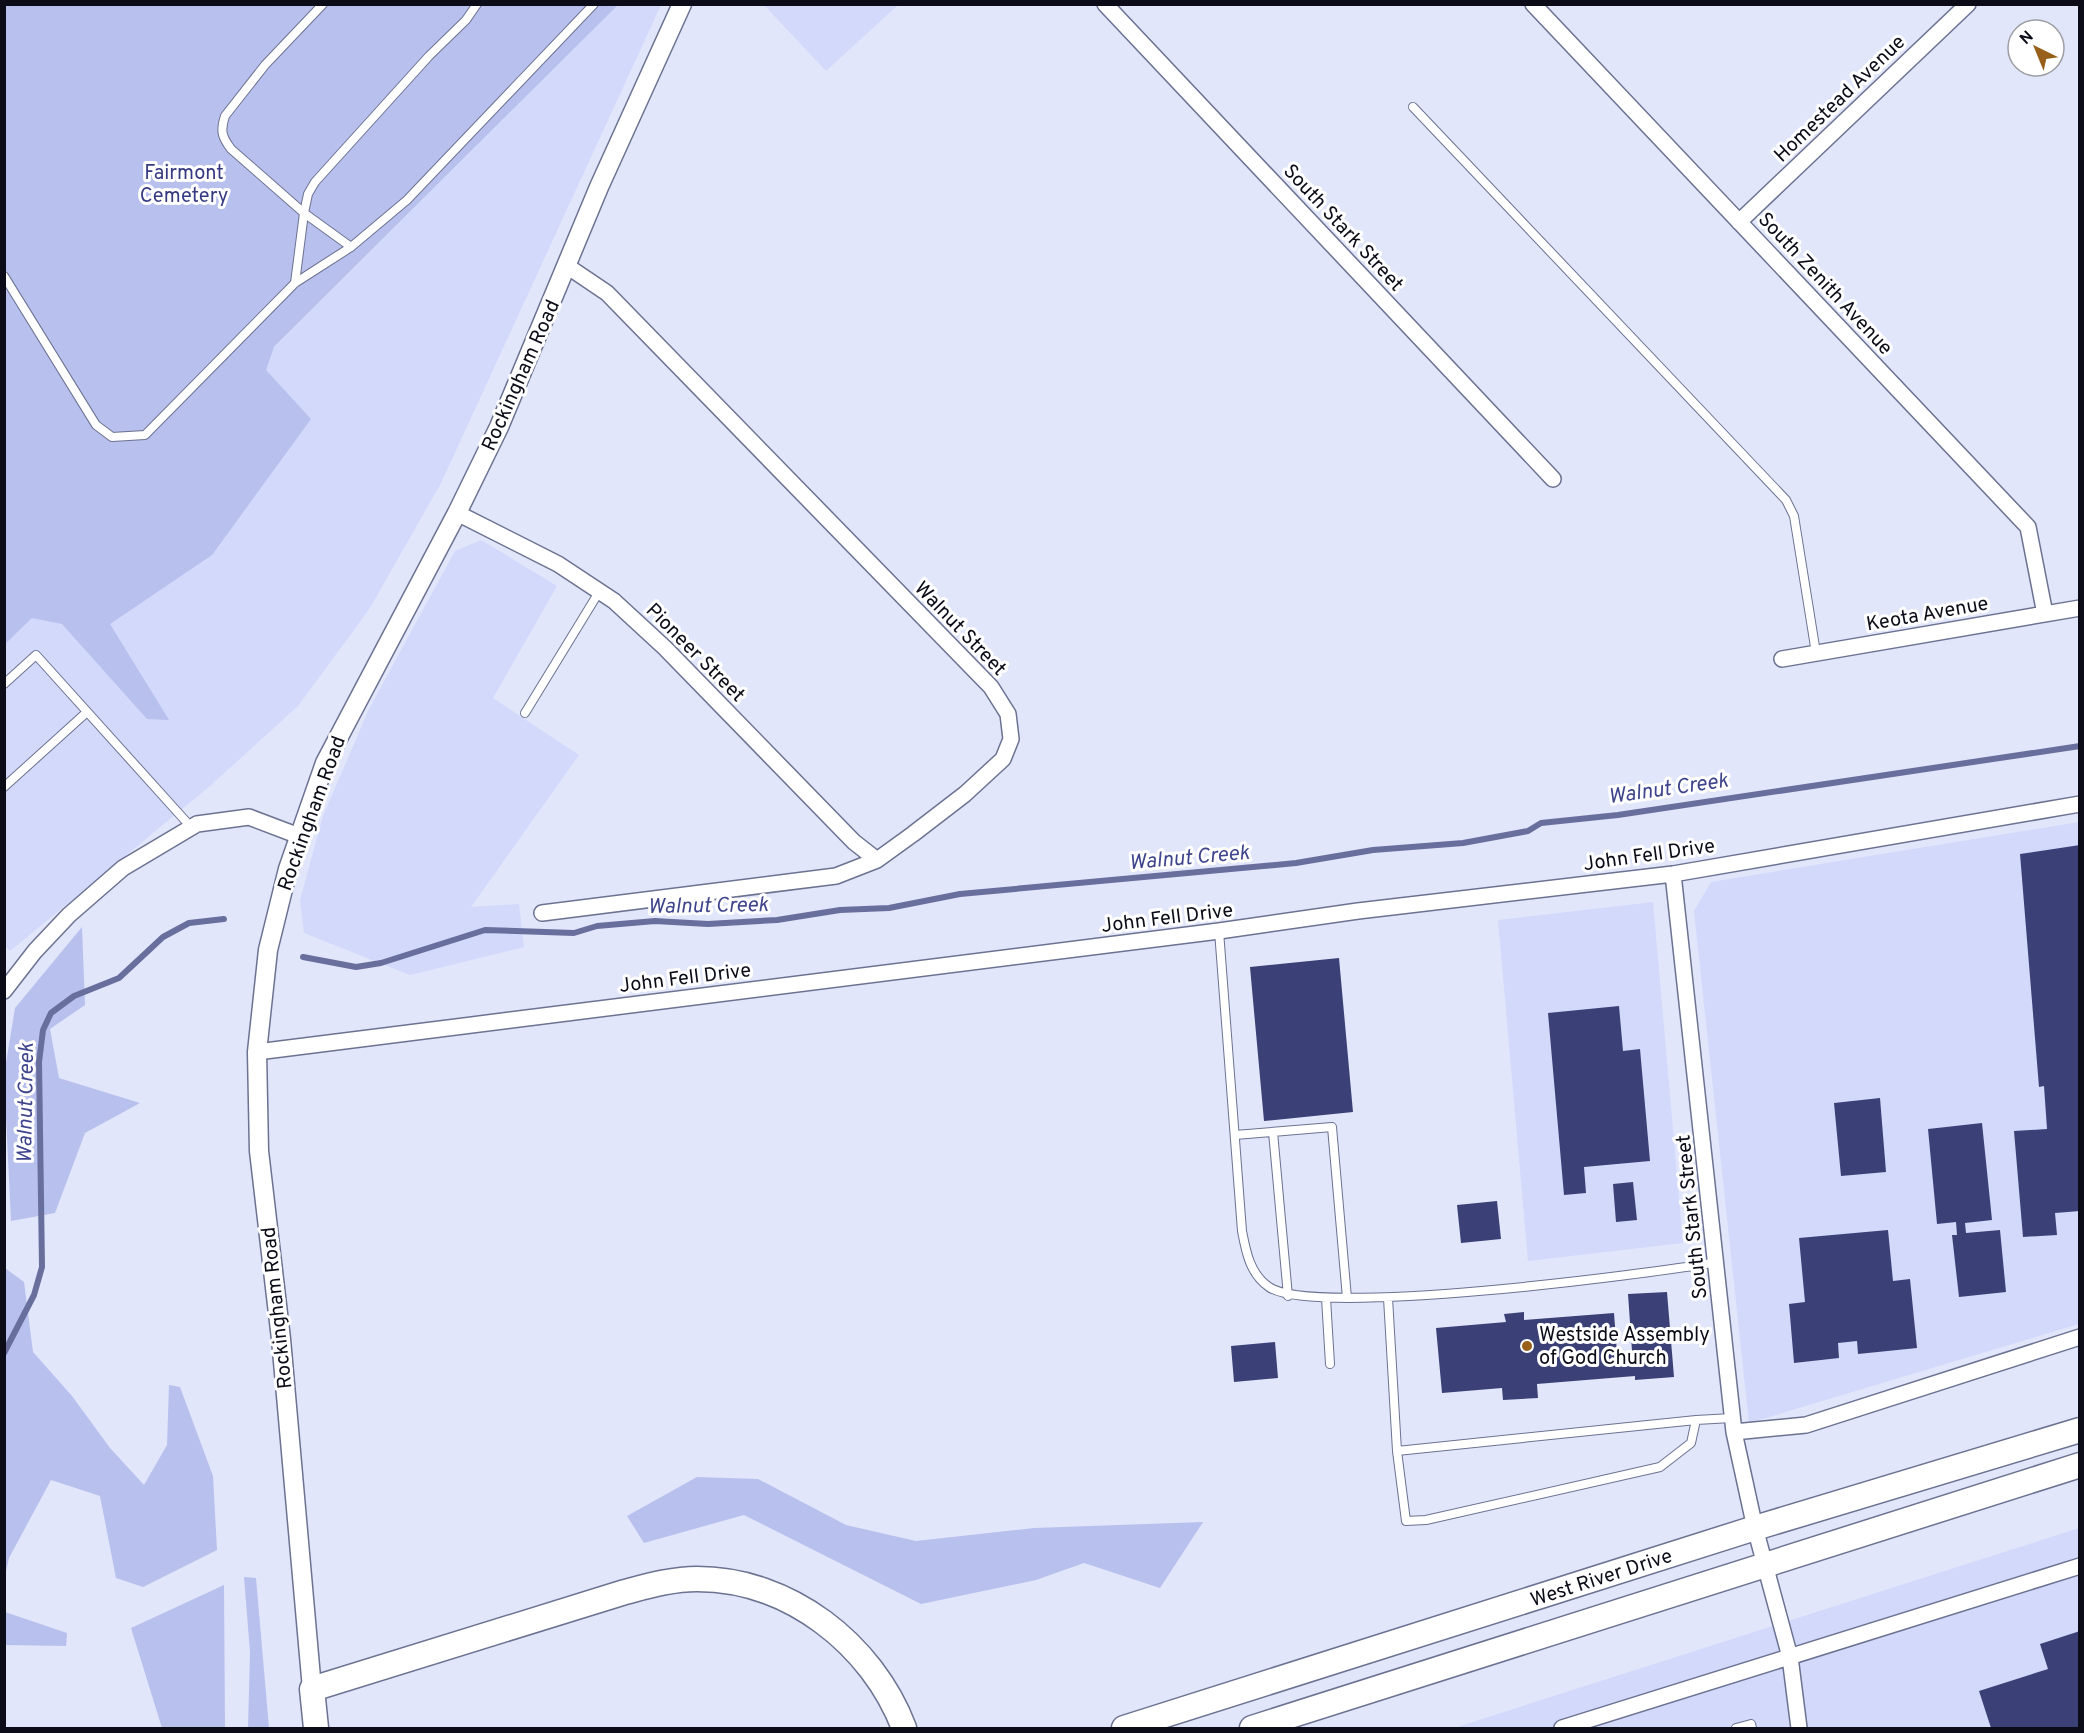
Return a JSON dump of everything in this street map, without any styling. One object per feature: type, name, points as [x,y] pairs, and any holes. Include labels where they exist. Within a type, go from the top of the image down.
[{"type":"main road","name":"West River Drive","points":[[1124,1728],[1755,1528],[2079,1430]]},
{"type":"main road","name":"West River Drive","points":[[1252,1728],[1764,1563],[2079,1465]]},
{"type":"main road","points":[[312,1689],[625,1592],[658,1583],[697,1579],[740,1583],[782,1596],[819,1617],[851,1647],[879,1679],[904,1728]]},
{"type":"main road","name":"Rockingham Road","points":[[312,1689],[316,1728]]},
{"type":"street","name":"Rockingham Road","points":[[312,1689],[281,1340],[259,1151],[256,1052],[268,950],[288,869],[325,763],[457,513],[499,427],[599,187],[682,4]]},
{"type":"street","name":"South Zenith Avenue","points":[[1533,4],[2028,527],[2045,614]]},
{"type":"street","name":"Homestead Avenue","points":[[1739,222],[1968,4]]},
{"type":"street","name":"South Stark Street","points":[[1110,6],[1553,479]]},
{"type":"street","name":"Walnut Street","points":[[542,913],[836,876],[877,860],[965,794],[1003,759],[1011,739],[1008,714],[991,687],[607,293],[567,266]]},
{"type":"street","name":"Pioneer Street","points":[[457,513],[558,564],[614,601],[665,648],[854,842],[877,860]]},
{"type":"street","name":"Keota Avenue","points":[[1782,659],[2079,608]]},
{"type":"street","name":"John Fell Drive","points":[[256,1052],[1219,932],[1358,911],[1674,874],[2079,804]]},
{"type":"street","points":[[4,991],[34,951],[69,915],[123,868],[191,827],[197,824],[249,817],[299,836]]},
{"type":"street","name":"South Stark Street","points":[[1674,874],[1733,1425],[1755,1528],[1790,1657],[1799,1728]]},
{"type":"street","points":[[1733,1425],[1806,1425],[2079,1337]]},
{"type":"street","points":[[1562,1728],[2079,1566]]},
{"type":"lane","points":[[323,4],[265,65],[225,116],[222,137],[231,149],[303,213],[351,247]]},
{"type":"lane","points":[[295,283],[303,213],[308,194],[315,182],[429,56],[466,20],[477,4]]},
{"type":"lane","points":[[4,276],[96,425],[112,437],[145,435],[295,283],[351,247],[407,200],[594,4]]},
{"type":"lane","points":[[1413,107],[1786,500],[1794,516],[1816,653]]},
{"type":"lane","points":[[525,713],[599,592]]},
{"type":"lane","points":[[4,684],[36,655],[191,827]]},
{"type":"lane","points":[[4,787],[87,712]]},
{"type":"lane","points":[[1219,932],[1247,1256],[1263,1282],[1288,1296],[1388,1298],[1659,1273],[1717,1262]]},
{"type":"lane","points":[[1235,1135],[1332,1127],[1347,1298]]},
{"type":"lane","points":[[1273,1132],[1288,1296]]},
{"type":"lane","points":[[1326,1298],[1330,1364]]},
{"type":"lane","points":[[1388,1298],[1397,1451],[1406,1521],[1426,1520],[1660,1467],[1690,1443],[1696,1420]]},
{"type":"lane","points":[[1397,1451],[1696,1420],[1733,1425]]},
{"type":"lane","points":[[1736,1728],[1750,1724],[1752,1728]]},
{"type":"shaded area","points":[[618,5],[661,5],[441,483],[370,608],[298,706],[210,786],[10,951],[5,946],[5,616]]},
{"type":"shaded area","points":[[764,5],[898,5],[826,71]]},
{"type":"shaded area","points":[[481,540],[557,586],[493,698],[579,755],[471,907],[519,904],[524,947],[410,975],[304,933],[300,900],[323,816],[369,709],[455,551]]},
{"type":"shaded area","points":[[2079,822],[2079,1324],[1749,1423],[1694,911],[1711,882]]},
{"type":"shaded area","points":[[1653,902],[1683,1243],[1528,1261],[1498,920]]},
{"type":"shaded area","points":[[2079,1528],[2079,1728],[1454,1728]]},
{"type":"green space","name":"Fairmont Cemetery","points":[[5,5],[618,5],[274,347],[266,370],[311,419],[212,555],[110,624],[169,720],[147,719],[62,624],[32,618],[5,644]]},
{"type":"green space","points":[[82,927],[85,1005],[50,1029],[59,1078],[140,1103],[85,1133],[55,1213],[11,1221],[4,1075],[15,1008]]},
{"type":"green space","points":[[5,1268],[24,1282],[33,1352],[72,1396],[110,1448],[144,1485],[167,1445],[169,1385],[180,1387],[213,1476],[217,1550],[143,1587],[116,1578],[100,1496],[51,1480],[9,1558],[5,1576]]},
{"type":"green space","points":[[697,1477],[758,1479],[846,1525],[916,1541],[1034,1528],[1203,1522],[1160,1588],[1084,1563],[1036,1580],[921,1604],[744,1515],[644,1543],[627,1516]]},
{"type":"green space","points":[[244,1577],[256,1578],[269,1728],[248,1728],[250,1652]]},
{"type":"green space","points":[[224,1585],[225,1728],[162,1728],[131,1628]]},
{"type":"green space","points":[[5,1612],[67,1633],[66,1646],[5,1645]]},
{"type":"building","points":[[2080,845],[2080,1211],[2055,1213],[2057,1235],[2023,1237],[2014,1131],[2047,1129],[2044,1086],[2039,1087],[2020,854]]},
{"type":"building","points":[[1339,958],[1353,1112],[1264,1121],[1250,967]]},
{"type":"building","points":[[1619,1006],[1623,1051],[1640,1049],[1650,1161],[1584,1167],[1586,1193],[1564,1195],[1548,1013]]},
{"type":"building","points":[[1880,1098],[1886,1172],[1841,1176],[1834,1103]]},
{"type":"building","points":[[1982,1123],[1992,1220],[1965,1223],[1966,1233],[2000,1230],[2006,1292],[1959,1297],[1952,1235],[1957,1235],[1956,1222],[1937,1224],[1928,1129]]},
{"type":"building","points":[[1633,1182],[1637,1220],[1616,1222],[1613,1184]]},
{"type":"building","points":[[1497,1201],[1501,1239],[1461,1243],[1457,1205]]},
{"type":"building","points":[[1888,1230],[1893,1281],[1910,1279],[1917,1348],[1858,1354],[1857,1341],[1838,1343],[1839,1358],[1794,1363],[1789,1304],[1805,1302],[1799,1238]]},
{"type":"building","name":"Westside Assembly of God Church","points":[[1667,1292],[1674,1377],[1635,1380],[1635,1376],[1537,1384],[1538,1398],[1503,1400],[1502,1388],[1442,1393],[1436,1328],[1506,1322],[1504,1314],[1524,1312],[1524,1320],[1614,1313],[1618,1366],[1633,1365],[1628,1294]]},
{"type":"building","points":[[1275,1342],[1278,1378],[1234,1382],[1231,1346]]},
{"type":"building","points":[[2080,1631],[2080,1728],[1991,1728],[1979,1691],[2048,1669],[2040,1644]]},
{"type":"waterway","name":"Walnut Creek","points":[[303,957],[356,967],[381,963],[485,930],[574,933],[597,926],[655,921],[708,924],[777,920],[840,910],[889,908],[960,894],[1296,863],[1373,850],[1463,843],[1528,831],[1541,823],[1618,815],[2080,746]]},
{"type":"waterway","name":"Walnut Creek","points":[[4,1353],[34,1295],[42,1267],[39,1062],[43,1030],[51,1013],[74,996],[119,978],[163,937],[189,923],[224,919]]},
{"type":"place","name":"Westside Assembly of God Church","points":[[1527,1346]]}]
